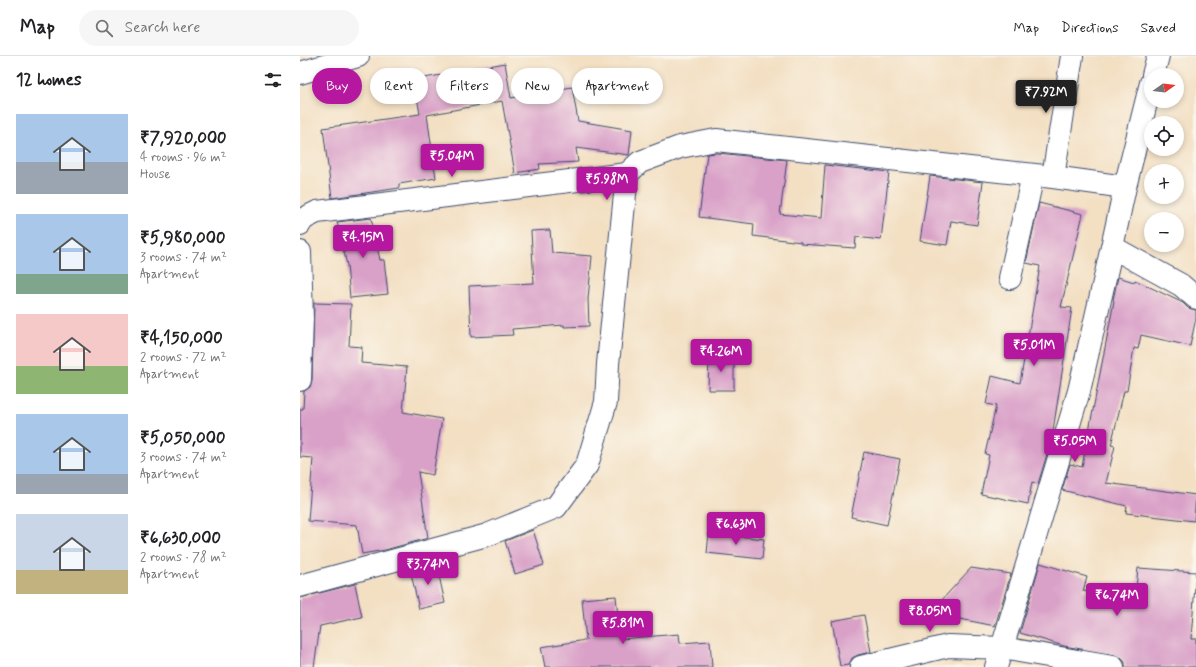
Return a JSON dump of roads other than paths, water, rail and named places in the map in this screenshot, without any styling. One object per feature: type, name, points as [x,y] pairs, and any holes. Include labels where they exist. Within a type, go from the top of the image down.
[{"type":"street","points":[[300,73],[358,56]]},
{"type":"street","points":[[1010,278],[1043,176],[1072,56]]},
{"type":"street","points":[[1155,68],[1158,56]]},
{"type":"street","points":[[999,658],[1079,390],[1125,187],[1145,108]]},
{"type":"street","points":[[300,224],[303,219],[317,212],[627,174],[640,162],[680,147],[716,140],[1043,176],[1125,187]]},
{"type":"street","points":[[300,586],[487,535],[556,507],[587,465],[606,402],[608,364],[627,174]]},
{"type":"street","points":[[1112,247],[1181,285],[1196,298]]},
{"type":"street","points":[[300,252],[302,353],[300,380]]},
{"type":"street","points":[[862,667],[948,646],[999,658],[1113,667]]}]
